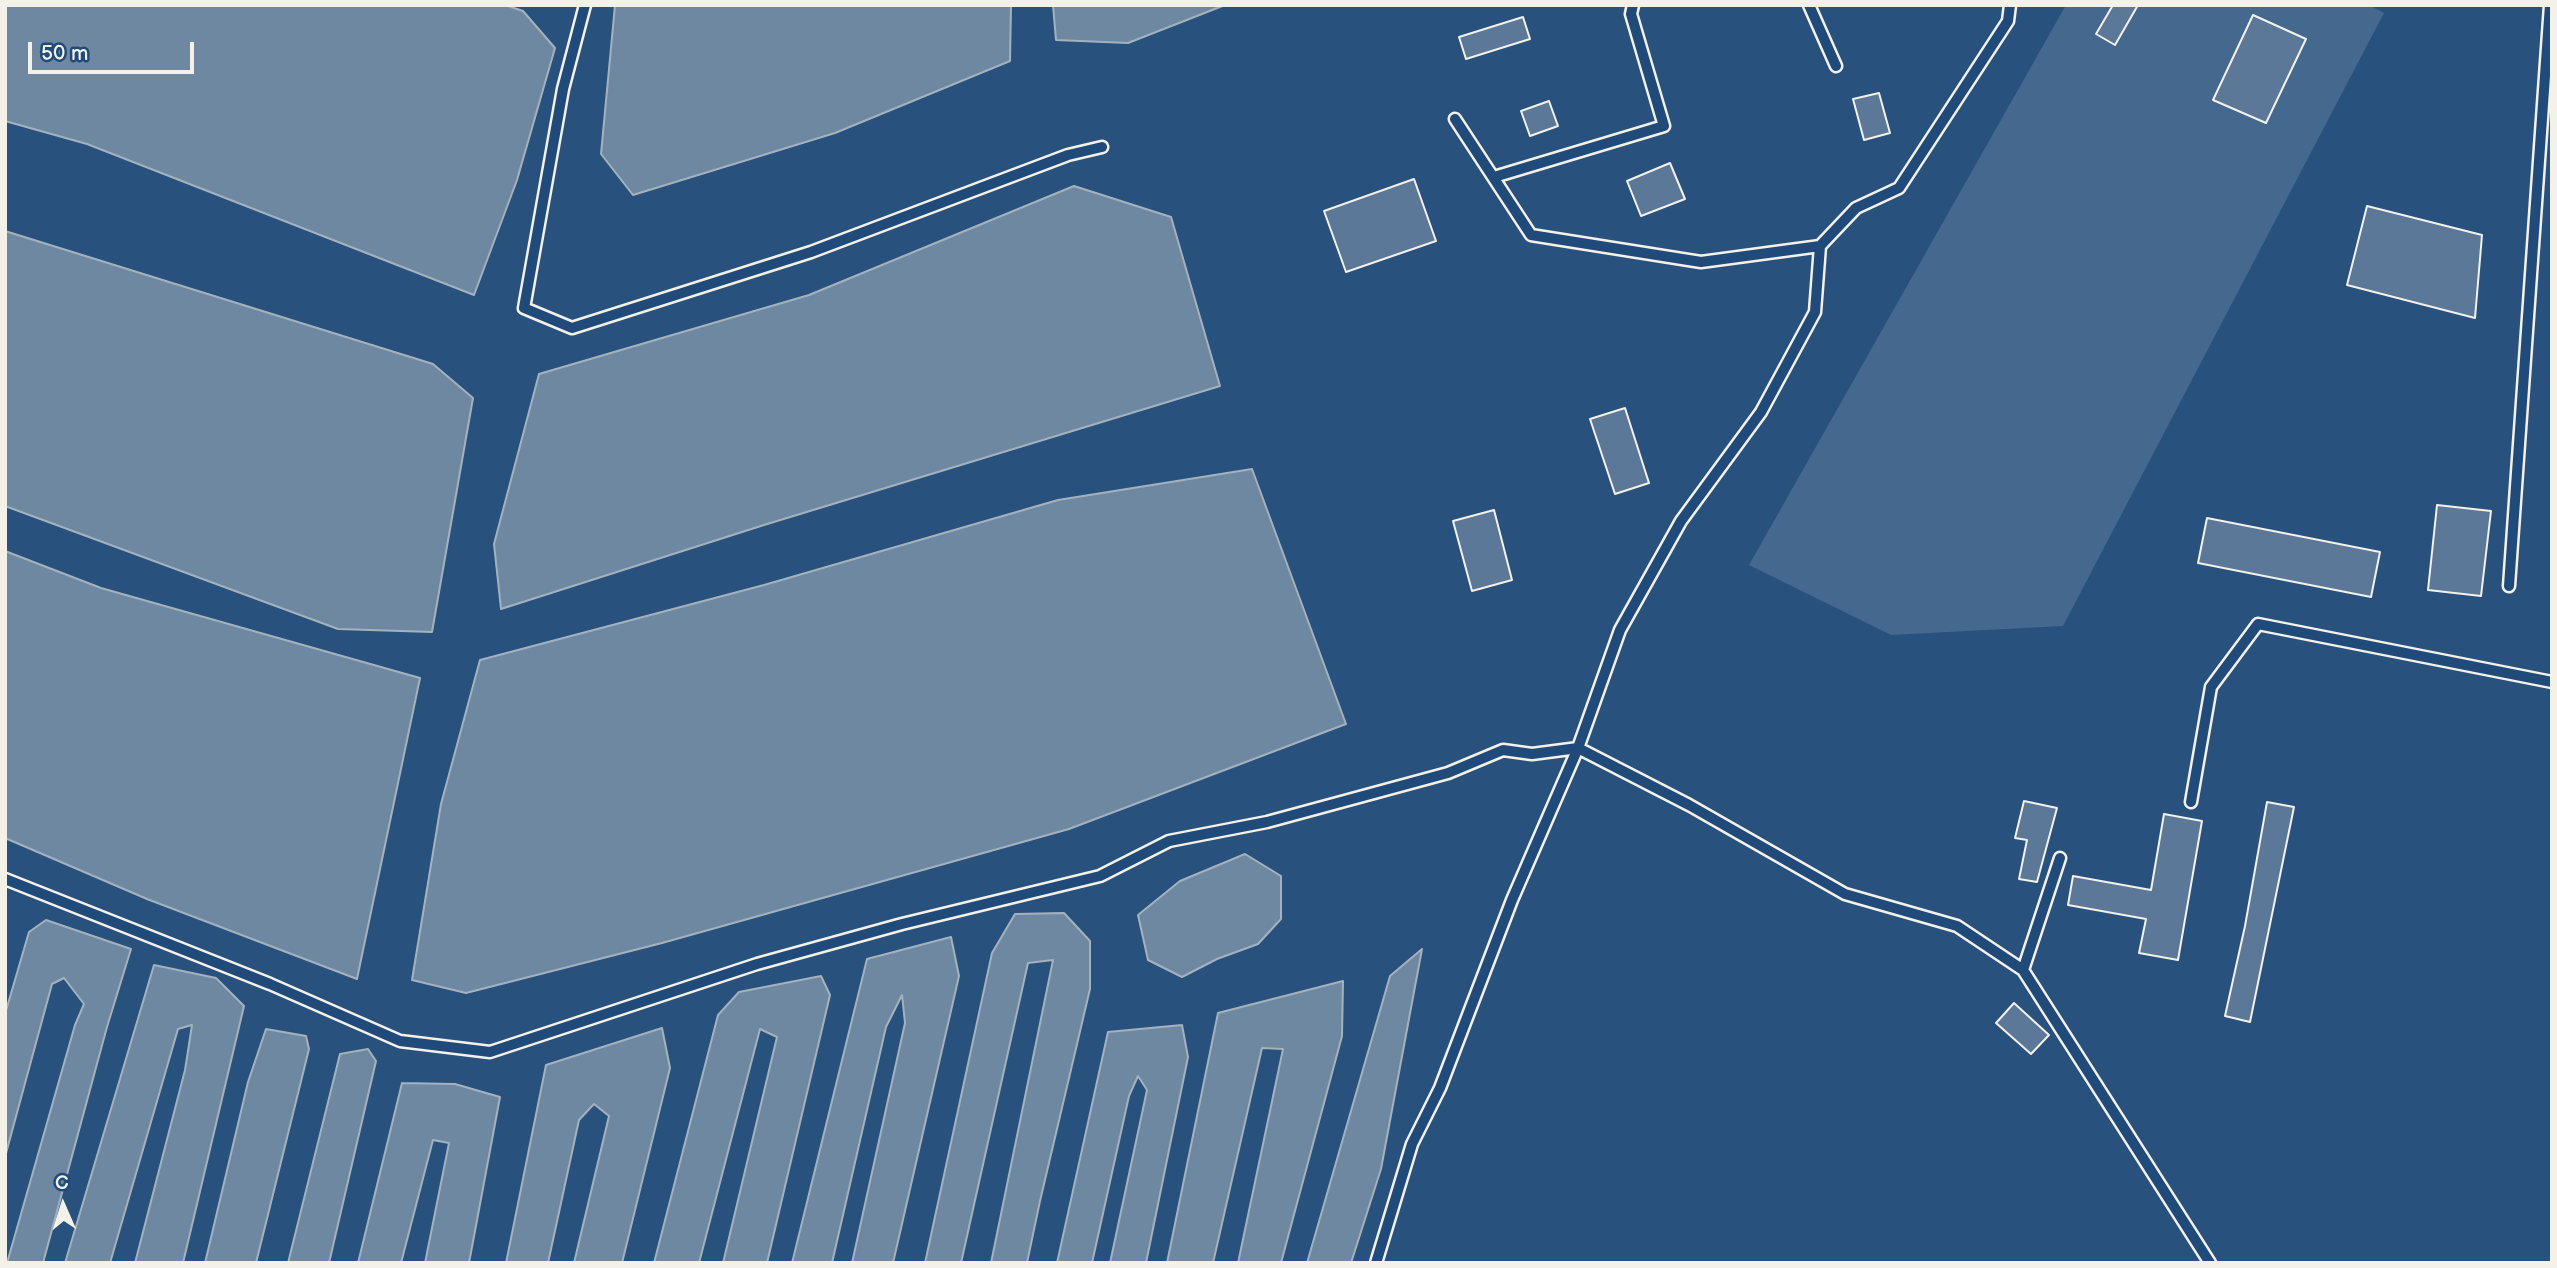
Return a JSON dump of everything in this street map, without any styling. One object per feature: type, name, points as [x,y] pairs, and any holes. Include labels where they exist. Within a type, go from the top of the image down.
[{"type":"lane","points":[[585,5],[563,89],[524,308],[572,328],[811,252],[1068,155],[1102,147]]},
{"type":"lane","points":[[1494,177],[1664,127],[1630,13],[1633,5]]},
{"type":"lane","points":[[1809,5],[1836,66]]},
{"type":"lane","points":[[1455,119],[1531,235],[1701,262],[1820,246],[1856,208],[1899,188],[2008,21],[2010,5]]},
{"type":"lane","points":[[2509,586],[2550,5]]},
{"type":"lane","points":[[1377,1263],[1412,1144],[1440,1088],[1512,900],[1577,748],[1620,630],[1681,521],[1761,412],[1815,312],[1820,246]]},
{"type":"lane","points":[[2191,802],[2211,687],[2258,624],[2552,682]]},
{"type":"lane","points":[[5,879],[270,984],[400,1041],[490,1052],[757,964],[1100,876],[1170,841],[1267,822],[1448,773],[1503,750],[1532,754],[1577,748],[1689,805],[1845,894],[1957,926],[2023,970],[2210,1263]]},
{"type":"lane","points":[[2023,970],[2060,858]]},
{"type":"shaded area","points":[[5,5],[505,5],[523,11],[555,48],[517,180],[474,295],[87,144],[5,121]]},
{"type":"shaded area","points":[[615,5],[1011,5],[1010,61],[835,133],[633,195],[601,154]]},
{"type":"shaded area","points":[[1053,5],[1225,5],[1128,43],[1056,40]]},
{"type":"shaded area","points":[[2066,5],[2369,5],[2384,13],[2063,626],[1891,635],[1749,565]]},
{"type":"shaded area","points":[[1074,186],[1171,217],[1220,386],[764,525],[501,609],[494,544],[539,374],[809,295]]},
{"type":"shaded area","points":[[5,231],[433,364],[473,398],[432,632],[338,629],[5,506]]},
{"type":"shaded area","points":[[1252,469],[1346,724],[1069,829],[662,943],[466,993],[412,980],[441,804],[480,660],[764,585],[1058,500]]},
{"type":"shaded area","points":[[5,551],[101,588],[420,678],[357,979],[147,899],[5,838]]},
{"type":"shaded area","points":[[1245,854],[1281,876],[1281,919],[1258,944],[1217,959],[1182,977],[1148,960],[1138,915],[1180,881]]},
{"type":"shaded area","points":[[1064,913],[1090,941],[1090,989],[1027,1263],[991,1263],[1053,960],[1028,963],[961,1263],[925,1263],[992,953],[1015,914]]},
{"type":"shaded area","points":[[46,920],[131,949],[43,1263],[7,1263],[75,1025],[84,1004],[64,978],[52,984],[5,1157],[5,1014],[29,932]]},
{"type":"shaded area","points":[[951,937],[959,976],[893,1263],[852,1263],[905,1023],[902,995],[886,1027],[832,1263],[792,1263],[867,959]]},
{"type":"shaded area","points":[[1422,949],[1381,1169],[1351,1263],[1307,1263],[1390,976]]},
{"type":"shaded area","points":[[154,965],[216,978],[244,1006],[183,1263],[135,1263],[185,1070],[192,1025],[178,1029],[110,1263],[65,1263]]},
{"type":"shaded area","points":[[821,976],[830,995],[767,1263],[723,1263],[777,1037],[760,1029],[699,1263],[654,1263],[718,1015],[739,992]]},
{"type":"shaded area","points":[[1343,981],[1342,1036],[1281,1263],[1238,1263],[1283,1049],[1262,1048],[1213,1263],[1167,1263],[1218,1013]]},
{"type":"shaded area","points":[[1182,1025],[1188,1057],[1146,1263],[1110,1263],[1147,1090],[1138,1076],[1129,1096],[1092,1263],[1057,1263],[1108,1032]]},
{"type":"shaded area","points":[[662,1028],[670,1068],[622,1263],[574,1263],[609,1116],[594,1104],[579,1120],[548,1263],[506,1263],[546,1065]]},
{"type":"shaded area","points":[[266,1029],[306,1036],[309,1049],[256,1263],[205,1263],[248,1082]]},
{"type":"shaded area","points":[[368,1049],[376,1061],[329,1263],[288,1263],[340,1054]]},
{"type":"shaded area","points":[[402,1083],[455,1084],[500,1097],[469,1263],[425,1263],[449,1143],[433,1140],[401,1263],[358,1263]]},
{"type":"building","points":[[2113,5],[2138,5],[2115,45],[2096,34]]},
{"type":"building","points":[[2253,15],[2306,39],[2266,123],[2213,100]]},
{"type":"building","points":[[1523,17],[1530,39],[1466,59],[1459,37]]},
{"type":"building","points":[[1879,93],[1890,133],[1864,140],[1853,99]]},
{"type":"building","points":[[1549,101],[1558,126],[1530,136],[1521,111]]},
{"type":"building","points":[[1670,163],[1685,199],[1641,216],[1627,181]]},
{"type":"building","points":[[1414,179],[1436,241],[1346,272],[1324,211]]},
{"type":"building","points":[[2367,206],[2482,235],[2475,318],[2347,285]]},
{"type":"building","points":[[1625,408],[1649,483],[1615,494],[1590,419]]},
{"type":"building","points":[[2437,505],[2491,511],[2481,596],[2428,590]]},
{"type":"building","points":[[1494,510],[1512,580],[1472,591],[1453,521]]},
{"type":"building","points":[[2207,518],[2380,552],[2371,597],[2198,563]]},
{"type":"building","points":[[2024,801],[2057,808],[2037,882],[2019,879],[2027,840],[2015,838]]},
{"type":"building","points":[[2267,802],[2294,807],[2250,1022],[2225,1016],[2245,926]]},
{"type":"building","points":[[2164,814],[2202,821],[2178,960],[2139,953],[2146,919],[2068,905],[2073,876],[2151,890]]},
{"type":"building","points":[[2014,1003],[2049,1035],[2031,1054],[1996,1023]]}]
